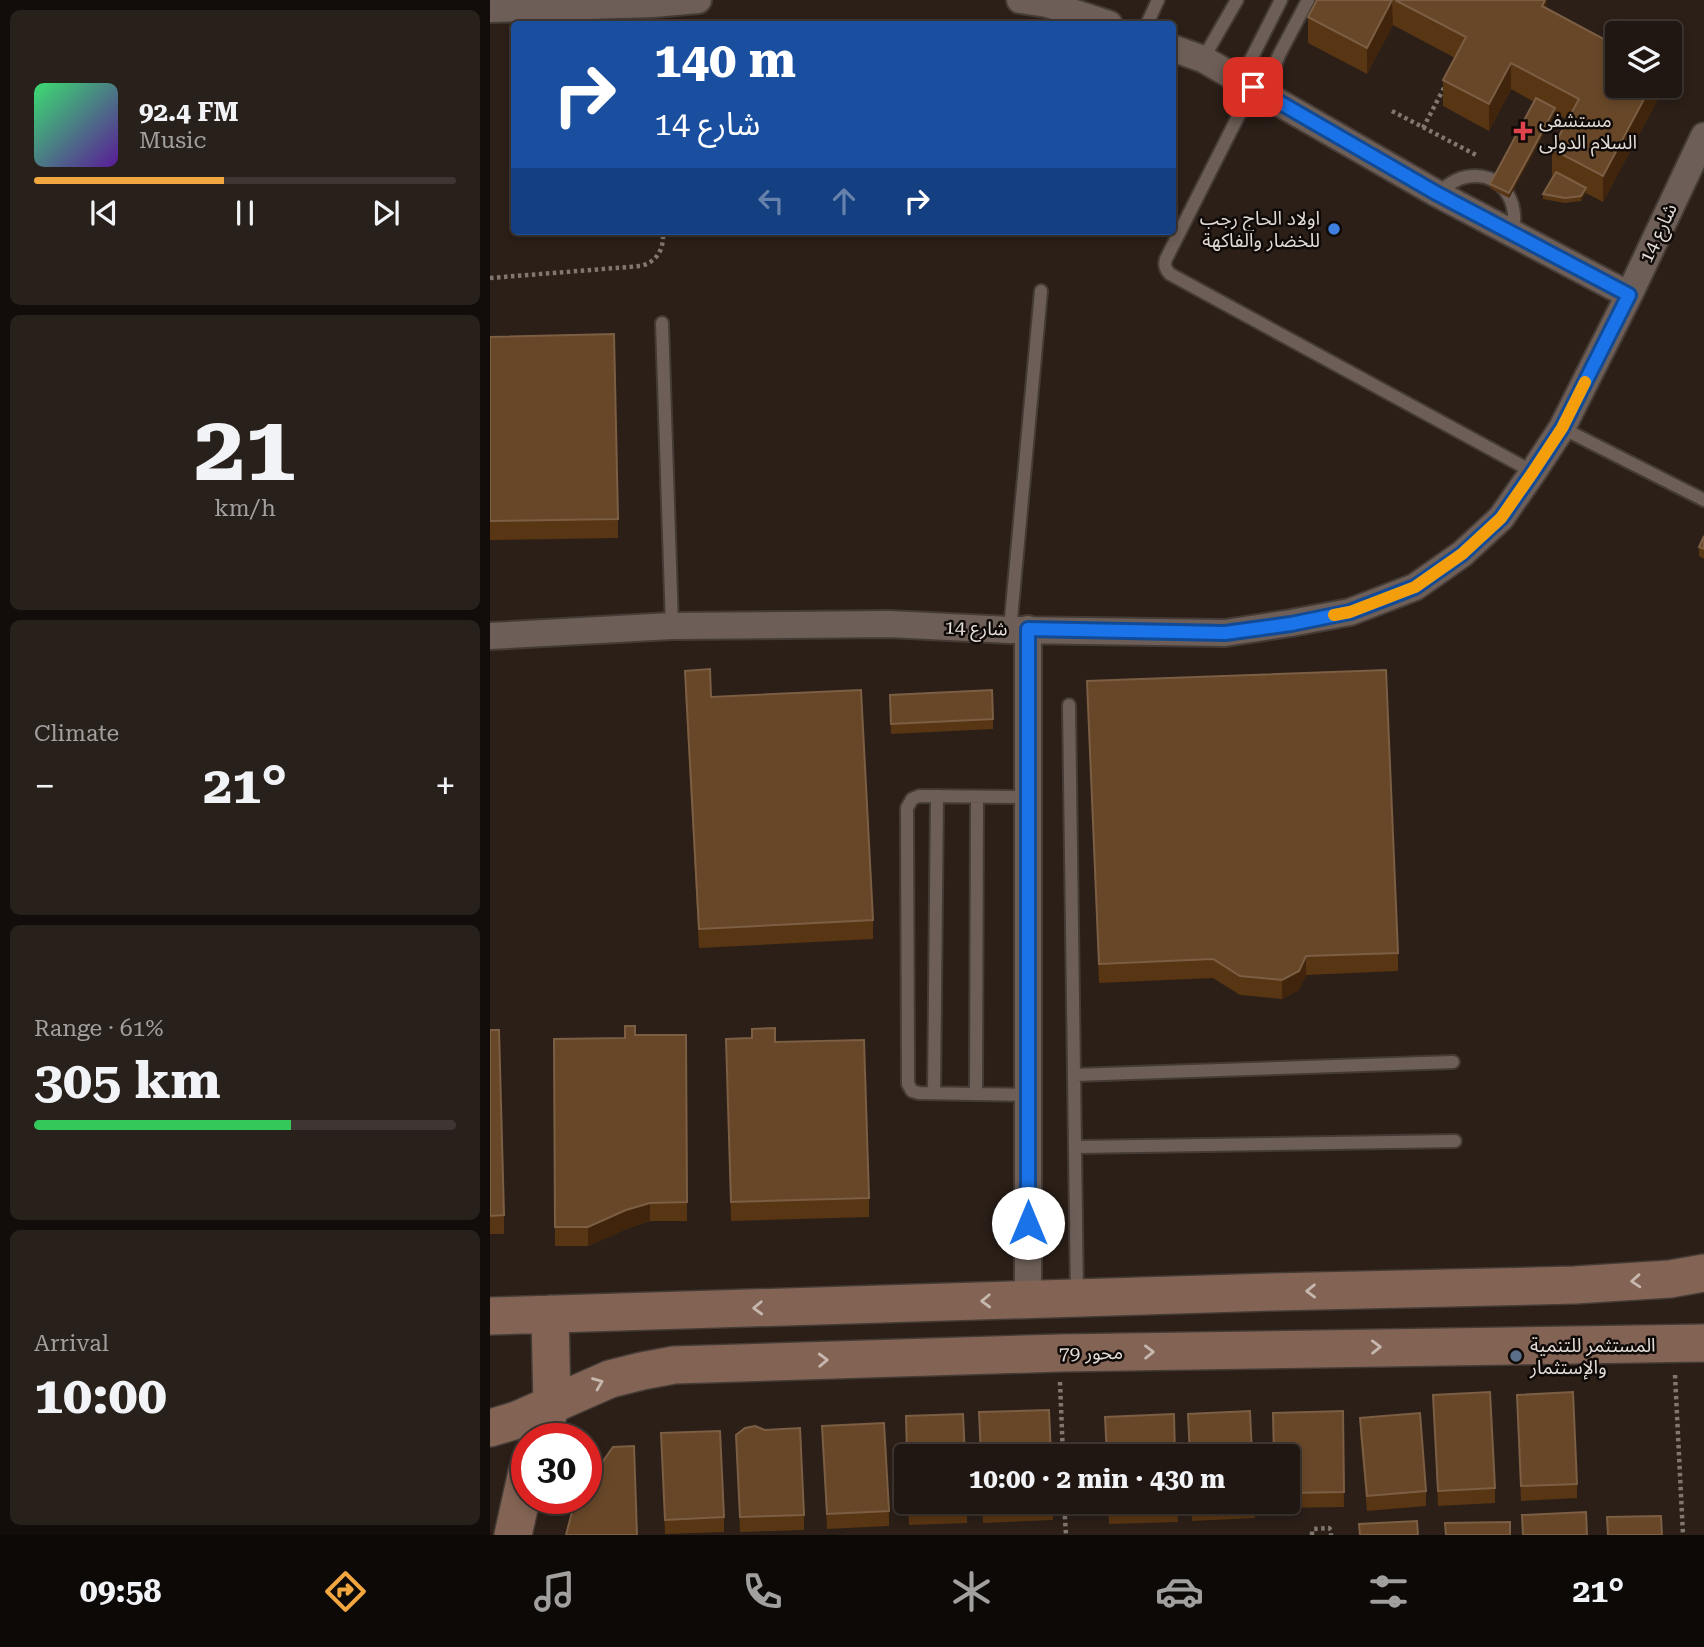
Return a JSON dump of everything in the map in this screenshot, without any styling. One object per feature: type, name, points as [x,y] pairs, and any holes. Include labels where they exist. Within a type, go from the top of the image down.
[{"type":"main road","points":[[490,1315],[1575,1285],[1670,1279],[1704,1273]]},
{"type":"main road","points":[[544,1423],[552,1405],[550,1314]]},
{"type":"main road","name":"محور 79","points":[[490,1428],[517,1420],[610,1378],[674,1365],[1059,1353],[1688,1343]]},
{"type":"street","points":[[490,9],[698,0]]},
{"type":"street","points":[[1020,0],[1047,4],[1100,21]]},
{"type":"street","points":[[1176,49],[1203,59],[1253,86],[1436,193],[1629,295]]},
{"type":"street","name":"شارع 14","points":[[490,636],[671,626],[889,624],[1225,633],[1350,612],[1415,587],[1462,554],[1501,518],[1562,428],[1704,136]]},
{"type":"street","points":[[1019,629],[1028,797],[1028,1299]]},
{"type":"lane","points":[[1148,21],[1158,0]]},
{"type":"lane","points":[[1203,59],[1237,0]]},
{"type":"lane","points":[[1281,0],[1253,86],[1166,259],[1166,270],[1533,472]]},
{"type":"lane","points":[[1253,86],[1279,55],[1308,0]]},
{"type":"lane","points":[[1436,193],[1464,177],[1485,177],[1495,182],[1504,188],[1514,205],[1516,215],[1512,234]]},
{"type":"lane","points":[[1019,629],[1041,291]]},
{"type":"lane","points":[[662,323],[671,626]]},
{"type":"lane","points":[[1562,428],[1704,500]]},
{"type":"lane","points":[[1069,705],[1077,1298]]},
{"type":"lane","points":[[1028,797],[919,796],[912,799],[907,808],[908,1084],[912,1091],[919,1093],[1028,1095]]},
{"type":"lane","points":[[934,1093],[937,796]]},
{"type":"lane","points":[[976,1094],[977,797]]},
{"type":"lane","points":[[1074,1075],[1453,1062]]},
{"type":"lane","points":[[1075,1147],[1455,1140]]},
{"type":"path","points":[[1423,128],[1447,83]]},
{"type":"path","points":[[1392,111],[1478,156]]},
{"type":"path","points":[[490,278],[650,264],[663,248],[663,235]]},
{"type":"path","points":[[1683,1535],[1688,1343]]},
{"type":"path","points":[[1059,1353],[1063,1444]]},
{"type":"path","points":[[1065,1514],[1066,1535]]},
{"type":"path","points":[[1312,1535],[1314,1529],[1328,1528],[1331,1535]]},
{"type":"building","points":[[1317,0],[1392,0],[1367,48],[1308,17]]},
{"type":"building","points":[[1395,0],[1545,0],[1542,6],[1605,40],[1605,98],[1645,98],[1603,176],[1552,149],[1579,99],[1511,63],[1489,104],[1443,80],[1466,37]]},
{"type":"building","points":[[1536,98],[1555,108],[1509,193],[1490,184]]},
{"type":"building","points":[[1556,172],[1586,188],[1581,196],[1565,198],[1543,194]]},
{"type":"building","points":[[614,334],[618,519],[490,521],[490,337]]},
{"type":"building","points":[[1704,536],[1704,549],[1699,547]]},
{"type":"building","points":[[710,669],[711,697],[861,690],[873,920],[699,929],[685,671]]},
{"type":"building","points":[[1386,670],[1398,953],[1306,956],[1299,971],[1282,980],[1240,976],[1213,959],[1099,964],[1087,681]]},
{"type":"building","points":[[992,690],[993,719],[891,724],[890,695]]},
{"type":"building","points":[[625,1026],[635,1026],[635,1035],[686,1035],[687,1202],[650,1203],[626,1210],[588,1227],[555,1227],[554,1039],[625,1038]]},
{"type":"building","points":[[775,1028],[775,1042],[864,1040],[869,1198],[731,1202],[726,1039],[752,1038],[752,1029]]},
{"type":"building","points":[[490,1030],[499,1030],[504,1215],[490,1216]]},
{"type":"building","points":[[1490,1392],[1495,1488],[1438,1491],[1433,1395]]},
{"type":"building","points":[[1573,1392],[1577,1484],[1521,1486],[1517,1395]]},
{"type":"building","points":[[1049,1410],[1050,1444],[980,1444],[979,1412]]},
{"type":"building","points":[[1250,1411],[1251,1444],[1189,1444],[1188,1414]]},
{"type":"building","points":[[1343,1411],[1344,1492],[1300,1493],[1300,1444],[1274,1444],[1273,1413]]},
{"type":"building","points":[[1420,1413],[1426,1491],[1367,1496],[1360,1418]]},
{"type":"building","points":[[963,1414],[964,1444],[907,1444],[906,1416]]},
{"type":"building","points":[[1174,1414],[1175,1444],[1106,1444],[1105,1417]]},
{"type":"building","points":[[884,1423],[889,1511],[827,1514],[822,1426]]},
{"type":"building","points":[[755,1426],[765,1430],[800,1428],[804,1515],[740,1517],[736,1435],[745,1428]]},
{"type":"building","points":[[720,1431],[724,1517],[665,1520],[661,1433]]},
{"type":"building","points":[[634,1446],[637,1535],[566,1535],[571,1514],[602,1514],[602,1462],[613,1447]]},
{"type":"building","points":[[1586,1512],[1587,1535],[1523,1535],[1522,1515]]},
{"type":"building","points":[[1661,1516],[1662,1535],[1608,1535],[1607,1517]]},
{"type":"building","points":[[1417,1521],[1418,1535],[1360,1535],[1359,1524]]},
{"type":"building","points":[[1510,1522],[1510,1535],[1446,1535],[1445,1523]]},
{"type":"slow traffic","points":[[1334,615],[1350,612],[1415,587],[1462,554],[1501,518],[1562,428],[1585,382]]},
{"type":"place","name":"مستشفى السلام الدولى","points":[[1523,131]]},
{"type":"place","name":"اولاد الحاج رجب للخضار والفاكهة","points":[[1334,229]]},
{"type":"place","name":"المستثمر للتنمية والإستثمار","points":[[1516,1356]]},
{"type":"route","points":[[1028,1223],[1028,629],[1225,633],[1350,612],[1415,587],[1462,554],[1501,518],[1562,428],[1629,295],[1436,193],[1253,87]]}]
